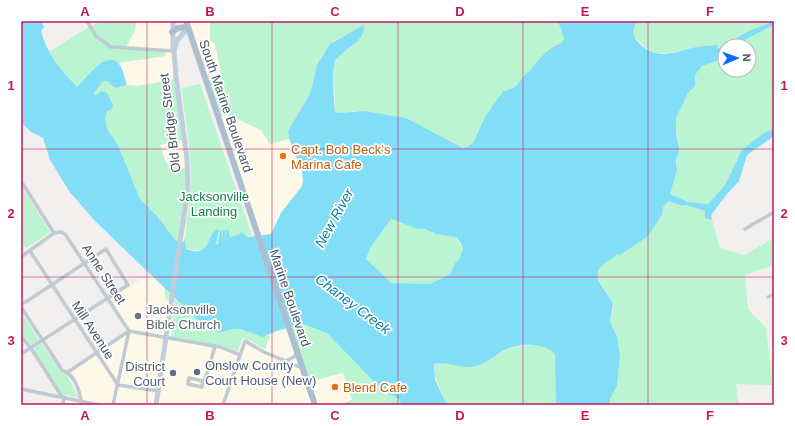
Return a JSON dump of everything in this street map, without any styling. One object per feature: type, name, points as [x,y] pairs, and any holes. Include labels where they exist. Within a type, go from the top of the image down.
[{"type":"main road","name":"Old Bridge Street","points":[[156,405],[167,339],[188,188],[188,173],[172,32],[173,21]]},
{"type":"main road","points":[[174,52],[177,41],[187,24]]},
{"type":"main road","points":[[172,32],[187,24]]},
{"type":"main road","name":"South Marine Boulevard","points":[[187,24],[253,220]]},
{"type":"main road","name":"Marine Boulevard","points":[[253,220],[315,405]]},
{"type":"street","points":[[87,21],[96,36],[111,47],[174,52]]},
{"type":"street","points":[[21,181],[54,233],[21,256]]},
{"type":"street","points":[[744,229],[774,212]]},
{"type":"street","name":"Anne Street","points":[[54,233],[61,232],[65,234],[129,331]]},
{"type":"street","points":[[21,354],[43,341],[108,298],[127,287],[128,285],[106,249],[21,306],[43,341],[62,370],[68,372],[78,388],[81,403]]},
{"type":"street","name":"Mill Avenue","points":[[30,251],[118,385]]},
{"type":"street","points":[[768,297],[774,294]]},
{"type":"street","points":[[113,405],[129,331]]},
{"type":"street","points":[[68,372],[129,331],[167,339],[215,346],[240,355]]},
{"type":"street","points":[[21,337],[31,348],[55,387],[63,397],[63,405]]},
{"type":"street","points":[[223,405],[245,341],[302,368]]},
{"type":"street","points":[[203,381],[207,374],[215,346]]},
{"type":"street","points":[[285,361],[294,357],[297,351]]},
{"type":"street","points":[[118,385],[159,391]]},
{"type":"street","points":[[49,394],[54,391],[55,387]]},
{"type":"street","points":[[21,389],[63,397],[81,403],[99,405]]},
{"type":"shaded area","points":[[136,21],[173,21],[176,79],[137,86],[127,85],[118,63],[165,56],[125,48],[128,39],[135,30]]},
{"type":"shaded area","points":[[186,21],[210,21],[210,40],[215,44],[222,78],[206,81]]},
{"type":"shaded area","points":[[229,115],[261,130],[270,144],[289,139],[302,171],[302,186],[281,213],[271,234],[258,235],[218,116]]},
{"type":"shaded area","points":[[184,139],[188,169],[170,167],[166,164],[160,145]]},
{"type":"shaded area","points":[[150,275],[165,289],[266,337],[288,327],[343,373],[352,400],[339,405],[63,405],[64,397],[81,401],[78,387],[68,372],[128,331],[108,298]]},
{"type":"green space","points":[[104,21],[136,21],[135,30],[126,47],[166,51],[165,56],[118,63],[113,60],[77,87],[63,73],[49,52],[90,26]]},
{"type":"green space","points":[[210,21],[558,21],[564,39],[562,43],[545,53],[516,86],[503,91],[485,117],[473,143],[463,148],[406,118],[356,111],[335,112],[334,64],[341,54],[352,47],[359,27],[353,32],[335,40],[317,65],[310,94],[288,131],[289,139],[270,144],[261,130],[229,115],[218,116],[206,81],[222,77],[215,44],[210,40]]},
{"type":"green space","points":[[637,21],[774,21],[774,128],[761,135],[742,150],[725,185],[708,204],[688,202],[670,194],[677,170],[676,118],[688,93],[695,86],[695,75],[702,66],[716,61],[717,58],[717,78],[757,78],[757,38],[717,38],[717,45],[676,52],[651,53],[634,36],[634,25]]},
{"type":"green space","points":[[176,79],[184,139],[160,145],[168,164],[175,167],[188,169],[181,242],[176,241],[158,217],[140,199],[118,145],[107,129],[105,118],[107,111],[113,105],[107,93],[96,95],[93,93],[103,81],[107,80],[115,88],[127,85],[137,86]]},
{"type":"green space","name":"Jacksonville Landing","points":[[200,84],[252,236],[240,235],[229,237],[228,230],[226,230],[226,240],[225,230],[223,230],[223,241],[222,231],[220,231],[218,245],[216,244],[219,231],[217,229],[206,248],[201,250],[186,249],[186,231],[191,188],[191,168],[188,134],[181,88]]},
{"type":"green space","points":[[21,186],[50,232],[26,248],[21,241]]},
{"type":"green space","points":[[669,201],[682,206],[686,205],[705,211],[705,218],[712,220],[720,248],[744,255],[774,238],[774,265],[745,275],[748,309],[766,328],[773,385],[736,384],[739,405],[610,405],[610,399],[617,386],[620,356],[616,332],[610,321],[613,309],[612,301],[600,282],[598,272],[603,265],[617,254],[620,255],[647,237],[662,215],[663,207]]},
{"type":"green space","points":[[391,219],[418,229],[425,229],[436,234],[456,237],[463,249],[460,258],[455,263],[450,274],[430,284],[391,283],[366,259],[370,248]]},
{"type":"green space","points":[[165,289],[199,321],[220,333],[235,329],[270,336],[265,349],[243,337],[238,351],[236,352],[203,342],[171,337],[175,303],[166,299]]},
{"type":"green space","points":[[21,312],[38,339],[38,341],[33,345],[30,344],[21,333]]},
{"type":"green space","points":[[303,324],[327,333],[383,391],[399,399],[402,405],[339,405],[352,400],[343,373],[307,382],[288,327]]},
{"type":"green space","points":[[41,344],[55,363],[65,372],[78,397],[61,394],[35,351],[35,347]]},
{"type":"green space","points":[[538,345],[548,348],[555,354],[556,405],[447,405],[434,374],[434,364],[443,363],[462,367],[471,367],[483,363],[502,352],[511,349]]},
{"type":"water","points":[[21,21],[30,21],[31,23],[34,21],[41,21],[44,27],[41,31],[47,47],[60,67],[77,87],[96,67],[102,63],[108,60],[114,60],[119,64],[123,71],[127,85],[115,88],[107,81],[103,81],[94,93],[96,95],[102,91],[107,93],[113,105],[112,109],[107,111],[105,118],[107,129],[118,145],[140,199],[158,217],[176,241],[184,242],[185,236],[186,249],[194,251],[204,249],[217,229],[219,230],[216,244],[218,245],[220,230],[222,230],[223,241],[223,230],[225,230],[226,240],[226,230],[228,230],[230,237],[239,235],[241,232],[248,237],[271,234],[281,213],[302,186],[302,171],[289,139],[288,131],[310,94],[317,65],[330,44],[364,25],[358,41],[340,56],[334,64],[333,85],[335,112],[364,111],[406,118],[463,148],[473,143],[485,117],[503,91],[515,87],[545,53],[562,43],[564,39],[558,21],[637,21],[634,36],[643,47],[655,53],[668,54],[696,47],[717,45],[717,61],[702,66],[695,75],[695,86],[688,93],[676,118],[676,133],[679,150],[676,161],[677,170],[670,194],[688,202],[708,204],[725,185],[742,150],[761,135],[774,128],[774,136],[747,155],[739,181],[711,215],[712,220],[705,218],[705,211],[686,205],[682,206],[669,201],[663,207],[662,215],[647,237],[620,255],[617,254],[602,266],[598,276],[599,281],[613,304],[610,321],[617,336],[620,356],[617,386],[610,399],[610,405],[556,405],[555,354],[550,350],[536,345],[521,345],[507,349],[479,365],[471,367],[443,363],[434,364],[435,380],[447,405],[402,405],[399,399],[383,391],[327,333],[303,324],[276,331],[263,337],[240,329],[233,329],[220,333],[199,321],[94,220],[69,191],[50,160],[43,138],[31,132],[21,122]],"holes":[[[391,219],[418,229],[425,229],[436,234],[456,237],[461,243],[463,249],[460,258],[455,263],[450,274],[430,284],[391,283],[366,259],[370,248]]]},
{"type":"water","points":[[774,21],[774,25],[748,38],[737,38],[747,32]]},
{"type":"place","name":"Capt. Bob Beck’s Marina Cafe","points":[[283,156]]},
{"type":"place","name":"Jacksonville Bible Church","points":[[138,316]]},
{"type":"place","name":"Onslow County Court House (New)","points":[[197,372]]},
{"type":"place","name":"District Court","points":[[173,373]]},
{"type":"place","name":"Blend Cafe","points":[[335,387]]},
{"type":"water label","name":"New River","points":[[334,218]]},
{"type":"water label","name":"Chaney Creek","points":[[353,304]]}]
